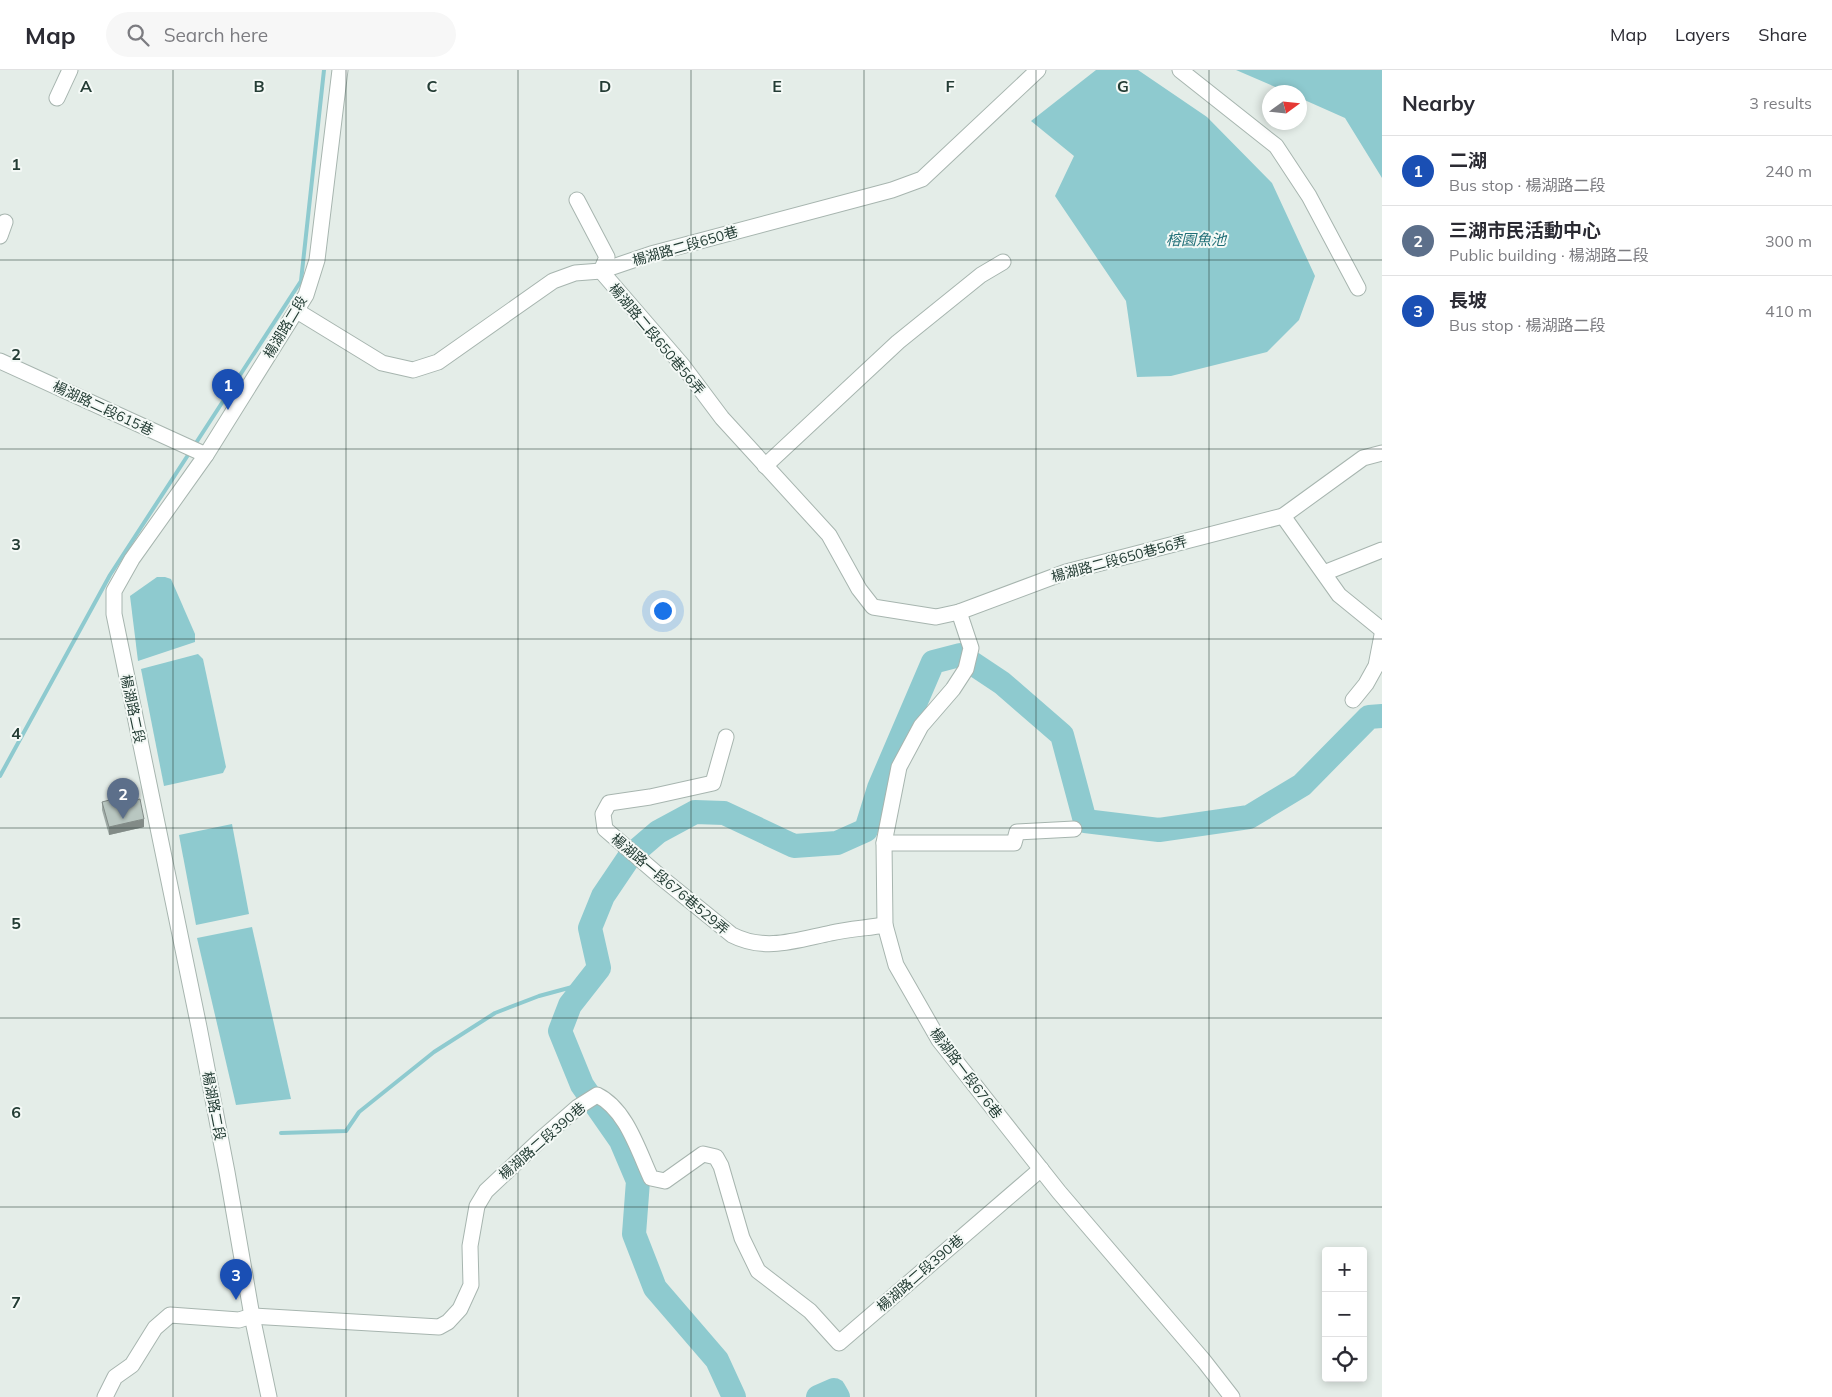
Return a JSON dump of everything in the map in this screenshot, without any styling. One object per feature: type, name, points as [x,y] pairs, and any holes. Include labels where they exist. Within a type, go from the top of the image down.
[{"type":"street","points":[[58,98],[70,70]]},
{"type":"street","name":"楊湖路二段","points":[[269,1397],[252,1316],[227,1172],[114,614],[114,591],[132,559],[206,455],[306,295],[317,260],[340,70]]},
{"type":"street","name":"楊湖路二段650巷","points":[[297,311],[382,363],[413,370],[438,362],[553,281],[575,273],[601,271],[651,254],[875,195],[922,179],[1038,70]]},
{"type":"street","points":[[1180,70],[1276,146],[1309,196],[1358,288]]},
{"type":"street","name":"楊湖路二段650巷56弄","points":[[576,200],[607,257],[601,271],[683,366],[722,418],[829,536],[859,589],[873,607],[936,617],[959,612],[1066,572],[1283,516],[1363,458],[1382,452]]},
{"type":"street","points":[[765,466],[898,342],[981,275],[1003,262]]},
{"type":"street","name":"楊湖路二段615巷","points":[[0,361],[206,455]]},
{"type":"street","points":[[1283,516],[1339,595],[1382,630]]},
{"type":"street","points":[[1324,573],[1382,550]]},
{"type":"street","name":"楊湖路一段676巷","points":[[959,612],[971,648],[966,669],[953,689],[920,726],[899,767],[884,843],[885,925],[896,965],[938,1040],[1040,1169],[1204,1361],[1232,1397]]},
{"type":"street","points":[[1353,700],[1366,684],[1376,666],[1382,635]]},
{"type":"street","name":"楊湖路一段676巷529弄","points":[[726,737],[713,783],[609,803],[603,814],[605,829],[732,935],[744,941],[759,944],[782,944],[833,932],[885,925]]},
{"type":"street","points":[[884,843],[1014,843],[1017,832],[1074,828]]},
{"type":"street","name":"楊湖路二段390巷","points":[[252,1316],[439,1327],[448,1322],[460,1308],[471,1284],[470,1246],[477,1206],[486,1191],[578,1107],[597,1095],[619,1112],[651,1178],[664,1181],[703,1154],[716,1157],[721,1166],[742,1238],[758,1271],[810,1312],[840,1343],[1040,1169]]},
{"type":"street","points":[[105,1397],[115,1377],[132,1365],[155,1328],[170,1315],[239,1320],[252,1316]]},
{"type":"water","name":"榕園魚池","points":[[1096,70],[1138,70],[1207,117],[1272,183],[1315,276],[1299,320],[1267,352],[1171,376],[1137,377],[1126,301],[1055,196],[1074,156],[1031,121]]},
{"type":"water","points":[[1236,70],[1382,70],[1382,178],[1345,118],[1307,101],[1307,85],[1271,85]]},
{"type":"water","points":[[157,577],[171,579],[195,634],[195,642],[138,661],[130,596]]},
{"type":"water","points":[[198,654],[203,659],[226,767],[223,773],[164,786],[141,669]]},
{"type":"water","points":[[232,824],[249,914],[196,925],[179,835]]},
{"type":"water","points":[[252,927],[291,1099],[236,1105],[197,938]]},
{"type":"building","points":[[117,798],[120,804],[140,799],[144,819],[109,827],[102,802]]},
{"type":"waterway","points":[[194,446],[301,281],[324,70]]},
{"type":"waterway","points":[[0,776],[110,575],[190,452]]},
{"type":"waterway","points":[[734,1397],[717,1360],[655,1288],[634,1234],[638,1181],[621,1141],[582,1085],[560,1031],[570,1005],[599,968],[590,928],[603,896],[630,856],[658,832],[695,812],[724,813],[794,846],[837,843],[866,830],[879,788],[933,662],[960,655],[1002,683],[1062,735],[1085,821],[1159,830],[1249,817],[1302,785],[1369,717],[1382,716]]},
{"type":"waterway","points":[[281,1133],[346,1131],[359,1112],[434,1052],[495,1013],[539,996],[587,983]]},
{"type":"waterway","points":[[818,1397],[834,1390],[838,1397]]},
{"type":"place","name":"二湖","points":[[228,410]]},
{"type":"place","name":"三湖市民活動中心","points":[[123,819]]},
{"type":"place","name":"長坡","points":[[236,1300]]}]
